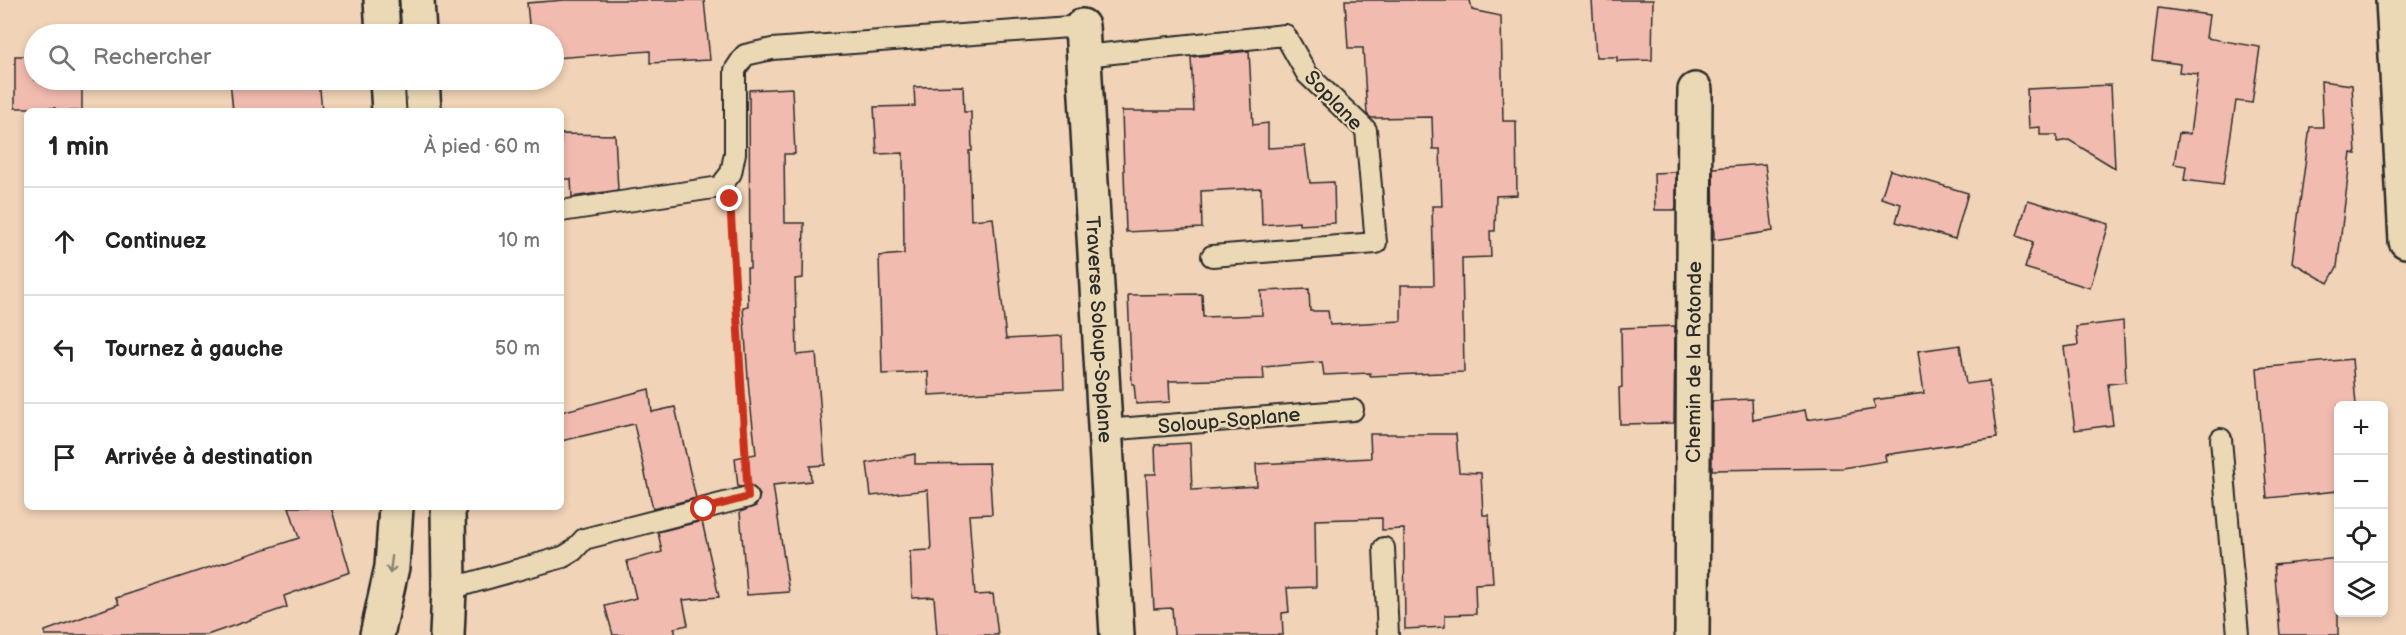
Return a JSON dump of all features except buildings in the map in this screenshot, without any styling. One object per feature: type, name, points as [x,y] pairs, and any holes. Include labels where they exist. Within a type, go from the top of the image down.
[{"type":"street","points":[[381,0],[382,24]]},
{"type":"street","points":[[417,0],[418,24]]},
{"type":"street","points":[[2393,0],[2406,241]]},
{"type":"street","name":"Traverse Soloup-Soplane","points":[[1083,41],[1117,635]]},
{"type":"street","points":[[388,90],[389,108]]},
{"type":"street","points":[[423,90],[424,108]]},
{"type":"street","name":"Chemin de la Rotonde","points":[[1692,635],[1695,90]]},
{"type":"street","points":[[376,635],[392,567],[396,510]]},
{"type":"street","points":[[447,635],[448,510]]},
{"type":"lane","name":"Soplane","points":[[1083,41],[1285,35],[1306,74],[1366,130],[1376,243],[1212,256]]},
{"type":"lane","points":[[564,211],[720,187],[731,173],[735,153],[735,70],[745,55],[772,49],[1083,41]]},
{"type":"lane","name":"Soloup-Soplane","points":[[1105,430],[1353,410]]},
{"type":"lane","points":[[2221,439],[2238,635]]},
{"type":"lane","points":[[449,589],[563,557],[573,551],[584,539],[748,497]]},
{"type":"lane","points":[[1384,548],[1388,635]]},
{"type":"path","points":[[731,173],[731,222],[748,497]]},
{"type":"route","points":[[704,509],[748,497],[730,199]]}]
